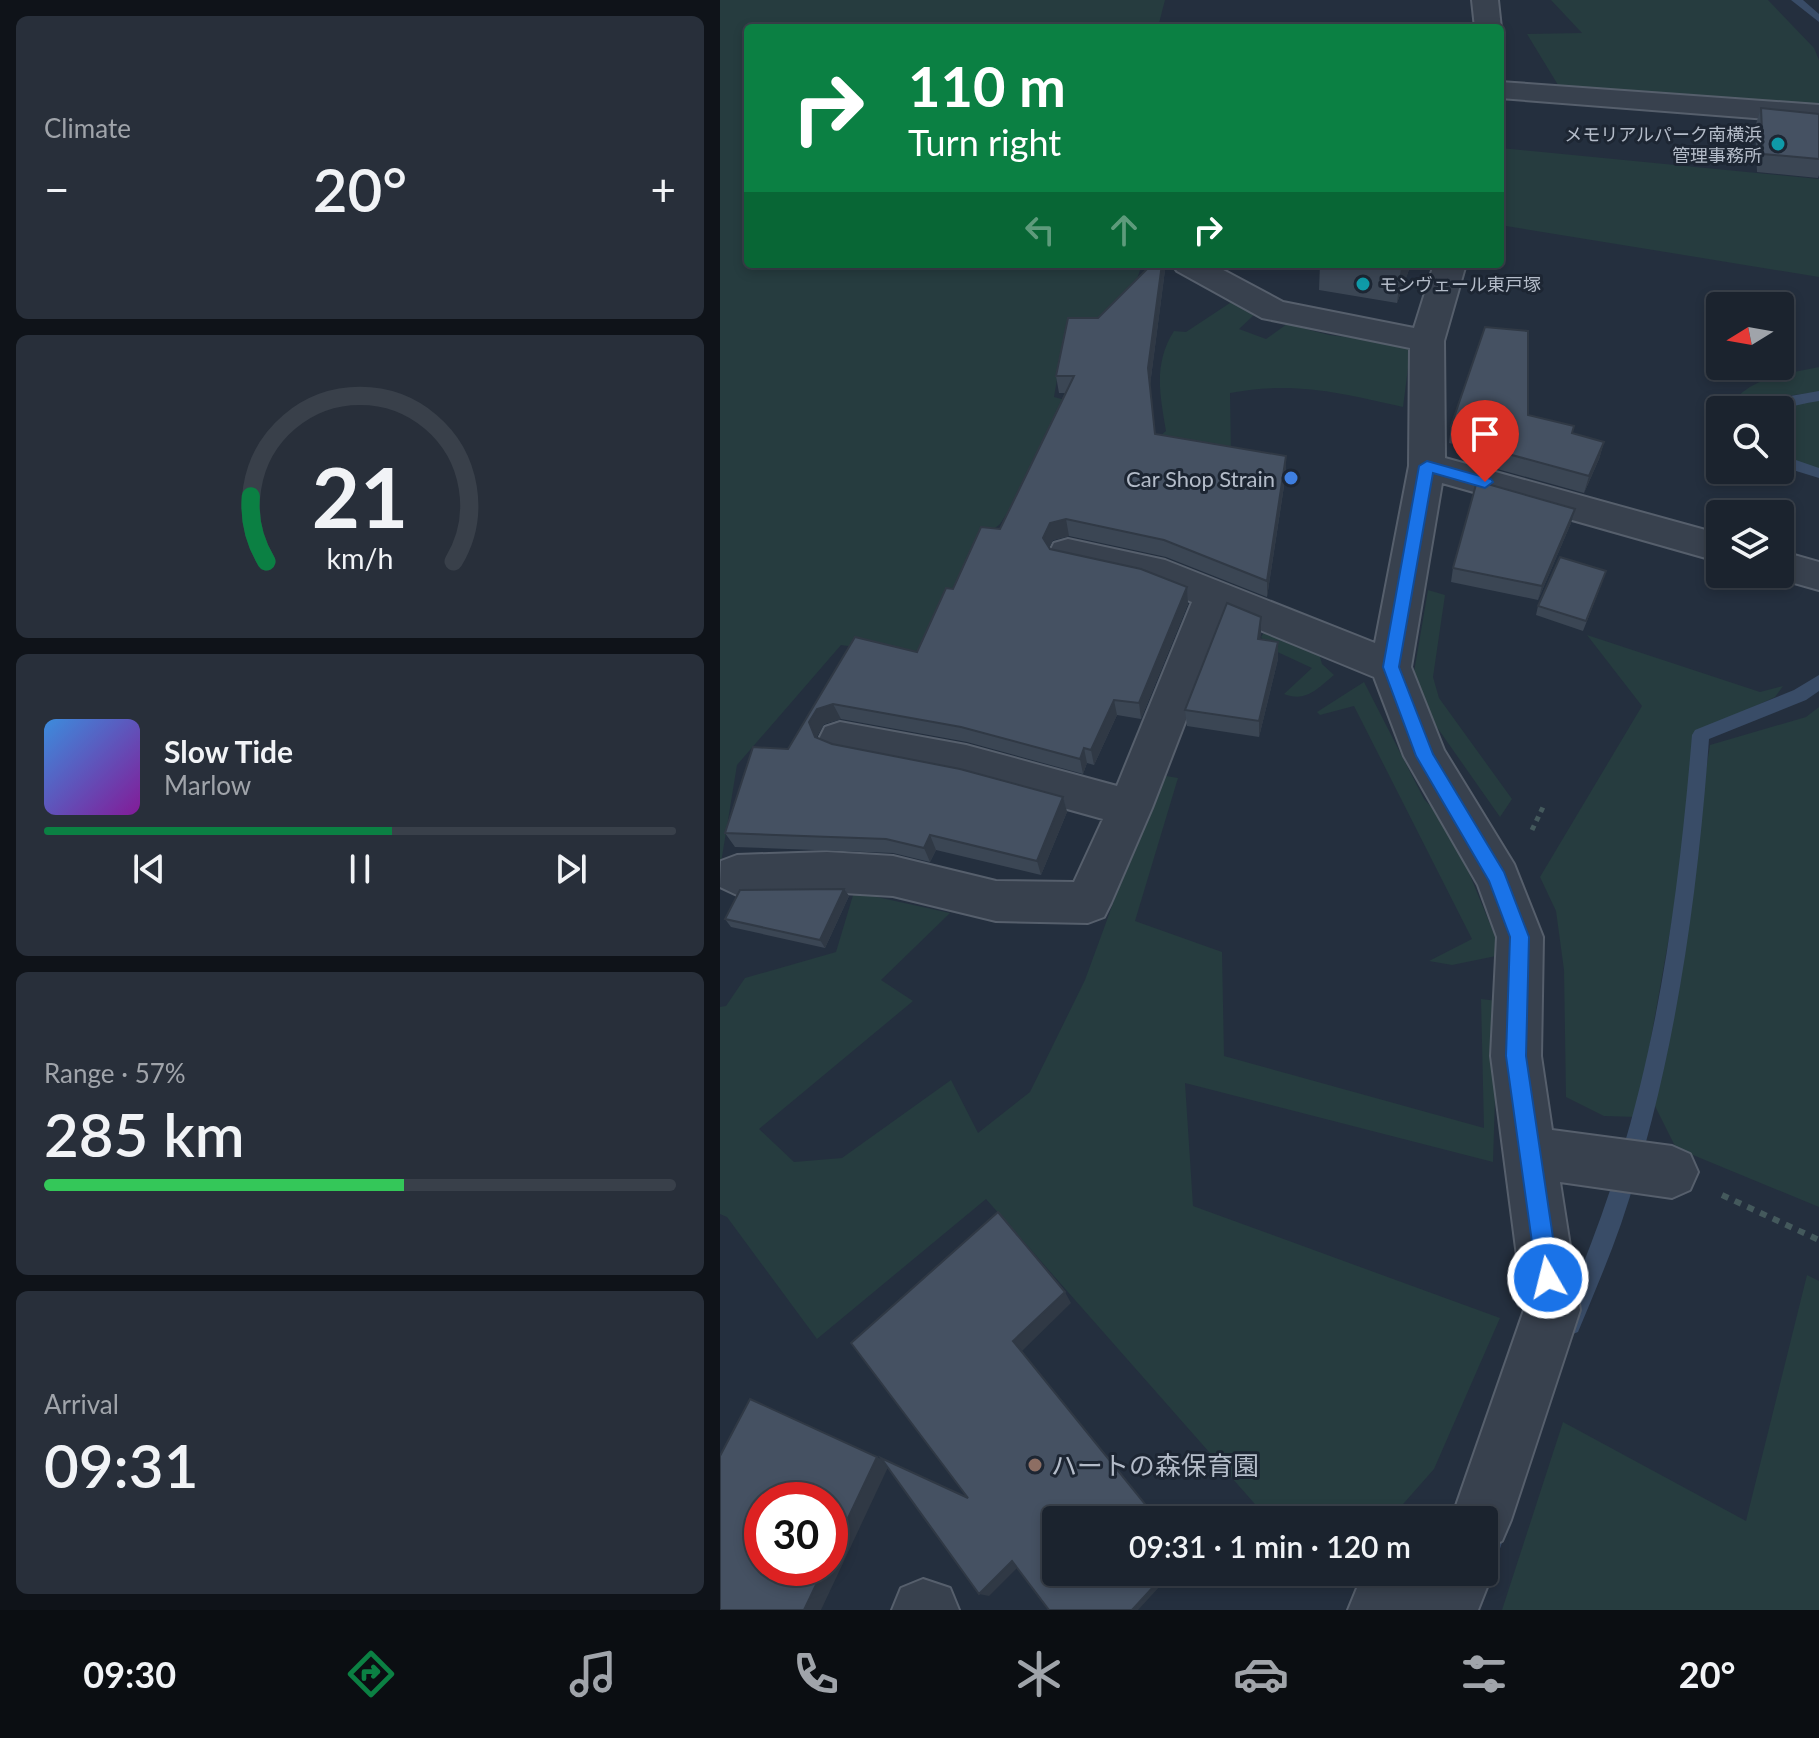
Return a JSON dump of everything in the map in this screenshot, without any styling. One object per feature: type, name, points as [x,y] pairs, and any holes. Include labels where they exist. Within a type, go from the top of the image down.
[{"type":"street","points":[[1485,0],[1488,24]]},
{"type":"street","points":[[1504,90],[1819,114]]},
{"type":"street","points":[[1195,268],[1274,311],[1427,341]]},
{"type":"street","points":[[1449,268],[1427,341],[1427,466],[1391,667],[1425,756],[1498,878],[1520,937],[1516,1056],[1552,1310],[1485,1506]]},
{"type":"street","points":[[1427,466],[1706,544]]},
{"type":"street","points":[[1068,553],[1151,570],[1391,667]]},
{"type":"street","points":[[1794,569],[1819,576]]},
{"type":"street","points":[[737,875],[827,872],[893,876],[996,901],[1088,903],[1130,808],[1214,595]]},
{"type":"street","points":[[840,739],[966,763],[1130,808]]},
{"type":"street","points":[[1529,1152],[1672,1172]]},
{"type":"street","points":[[1379,1610],[1405,1586]]},
{"type":"street","points":[[1447,1610],[1456,1586]]},
{"type":"path","points":[[1672,1172],[1819,1240]]},
{"type":"green space","points":[[720,0],[1165,0],[1159,24],[744,24],[744,268],[1141,268],[1122,325],[1066,327],[1054,397],[1065,400],[1032,476],[1000,524],[983,538],[918,656],[841,645],[737,765],[720,869]]},
{"type":"green space","points":[[1551,0],[1768,0],[1814,48],[1819,60],[1819,105],[1558,85],[1527,34],[1582,33]]},
{"type":"green space","points":[[1504,148],[1819,179],[1819,277],[1504,226]]},
{"type":"green space","points":[[1233,301],[1254,315],[1239,329],[1266,339],[1287,324],[1329,335],[1411,345],[1403,407],[1317,390],[1254,390],[1230,393],[1231,453],[1159,437],[1166,431],[1160,380],[1167,343],[1174,331],[1186,332]]},
{"type":"green space","points":[[1819,367],[1819,392],[1790,396],[1739,396],[1765,380],[1794,380],[1794,372]]},
{"type":"green space","points":[[1819,400],[1819,469],[1794,461],[1794,403]]},
{"type":"green space","points":[[1428,590],[1445,595],[1433,677],[1439,698],[1512,799],[1500,817],[1427,713],[1413,678]]},
{"type":"green space","points":[[1267,628],[1317,646],[1322,664],[1334,675],[1305,695],[1284,694],[1312,668],[1271,649],[1261,637]]},
{"type":"green space","points":[[1587,635],[1760,692],[1783,686],[1775,697],[1698,733],[1693,802],[1637,1117],[1604,1116],[1566,1097],[1564,970],[1556,911],[1540,877],[1642,706]]},
{"type":"green space","points":[[1364,682],[1424,799],[1451,829],[1499,946],[1496,956],[1452,965],[1429,961],[1472,939],[1354,706],[1320,715],[1317,712]]},
{"type":"green space","points":[[1819,707],[1819,1207],[1676,1148],[1654,1104],[1710,745],[1806,717]]},
{"type":"green space","points":[[1160,775],[1178,778],[1135,921],[1222,952],[1224,1056],[1484,1128],[1481,999],[1498,1001],[1493,1162],[1185,1083],[1193,1206],[1500,1318],[1434,1469],[1401,1506],[1257,1506],[986,1199],[817,1339],[727,1217],[720,1214],[720,1007],[726,1006],[745,978],[836,952],[854,892],[950,913],[881,980],[913,1001],[759,1129],[794,1162],[842,1158],[951,1080],[978,1133],[1030,1092],[1085,980]]},
{"type":"green space","points":[[1807,1275],[1819,1281],[1819,1610],[1502,1610],[1563,1422],[1746,1521]]},
{"type":"building","points":[[1761,108],[1819,114],[1819,159],[1763,154]]},
{"type":"building","points":[[1148,268],[1161,268],[1148,368],[1155,434],[1286,456],[1267,581],[1164,540],[1066,519],[1050,523],[1043,538],[1050,549],[1141,569],[1187,587],[1139,703],[1114,700],[1091,750],[1084,748],[1080,759],[961,727],[833,704],[817,709],[809,722],[815,737],[832,744],[960,769],[1063,797],[1037,861],[930,835],[924,848],[886,839],[725,833],[753,747],[788,749],[855,637],[917,652],[946,588],[953,589],[981,527],[1000,529],[1074,376],[1056,376],[1068,318],[1098,318]]},
{"type":"building","points":[[1485,327],[1528,331],[1528,415],[1574,426],[1572,433],[1604,442],[1589,476],[1486,448],[1490,434],[1451,426]]},
{"type":"building","points":[[1477,481],[1575,509],[1542,586],[1453,568]]},
{"type":"building","points":[[1560,557],[1606,571],[1586,621],[1538,606]]},
{"type":"building","points":[[1227,603],[1261,617],[1258,639],[1278,642],[1259,721],[1185,710]]},
{"type":"building","points":[[844,889],[820,940],[725,919],[740,890]]},
{"type":"building","points":[[998,1212],[1065,1292],[1013,1341],[1147,1506],[1042,1506],[1042,1586],[1154,1586],[1132,1610],[1049,1610],[1012,1561],[979,1594],[881,1458],[968,1498],[851,1343]]},
{"type":"building","points":[[750,1399],[877,1457],[848,1518],[848,1482],[744,1482],[744,1586],[815,1586],[804,1610],[720,1610],[720,1456]]},
{"type":"waterway","points":[[1796,0],[1819,19]]},
{"type":"waterway","points":[[1794,400],[1819,396]]},
{"type":"waterway","points":[[1794,465],[1819,473]]},
{"type":"waterway","points":[[1570,1324],[1614,1212],[1647,1098],[1682,914],[1701,735],[1800,695],[1819,682]]},
{"type":"place","name":"メモリアルパーク南横浜 管理事務所","points":[[1778,144]]},
{"type":"place","name":"モンヴェール東戸塚","points":[[1363,284]]},
{"type":"place","name":"Car Shop Strain","points":[[1291,478]]},
{"type":"place","name":"ハートの森保育園","points":[[1035,1465]]},
{"type":"route","points":[[1485,482],[1427,466],[1391,667],[1425,756],[1498,878],[1520,937],[1516,1056],[1548,1278]]}]
